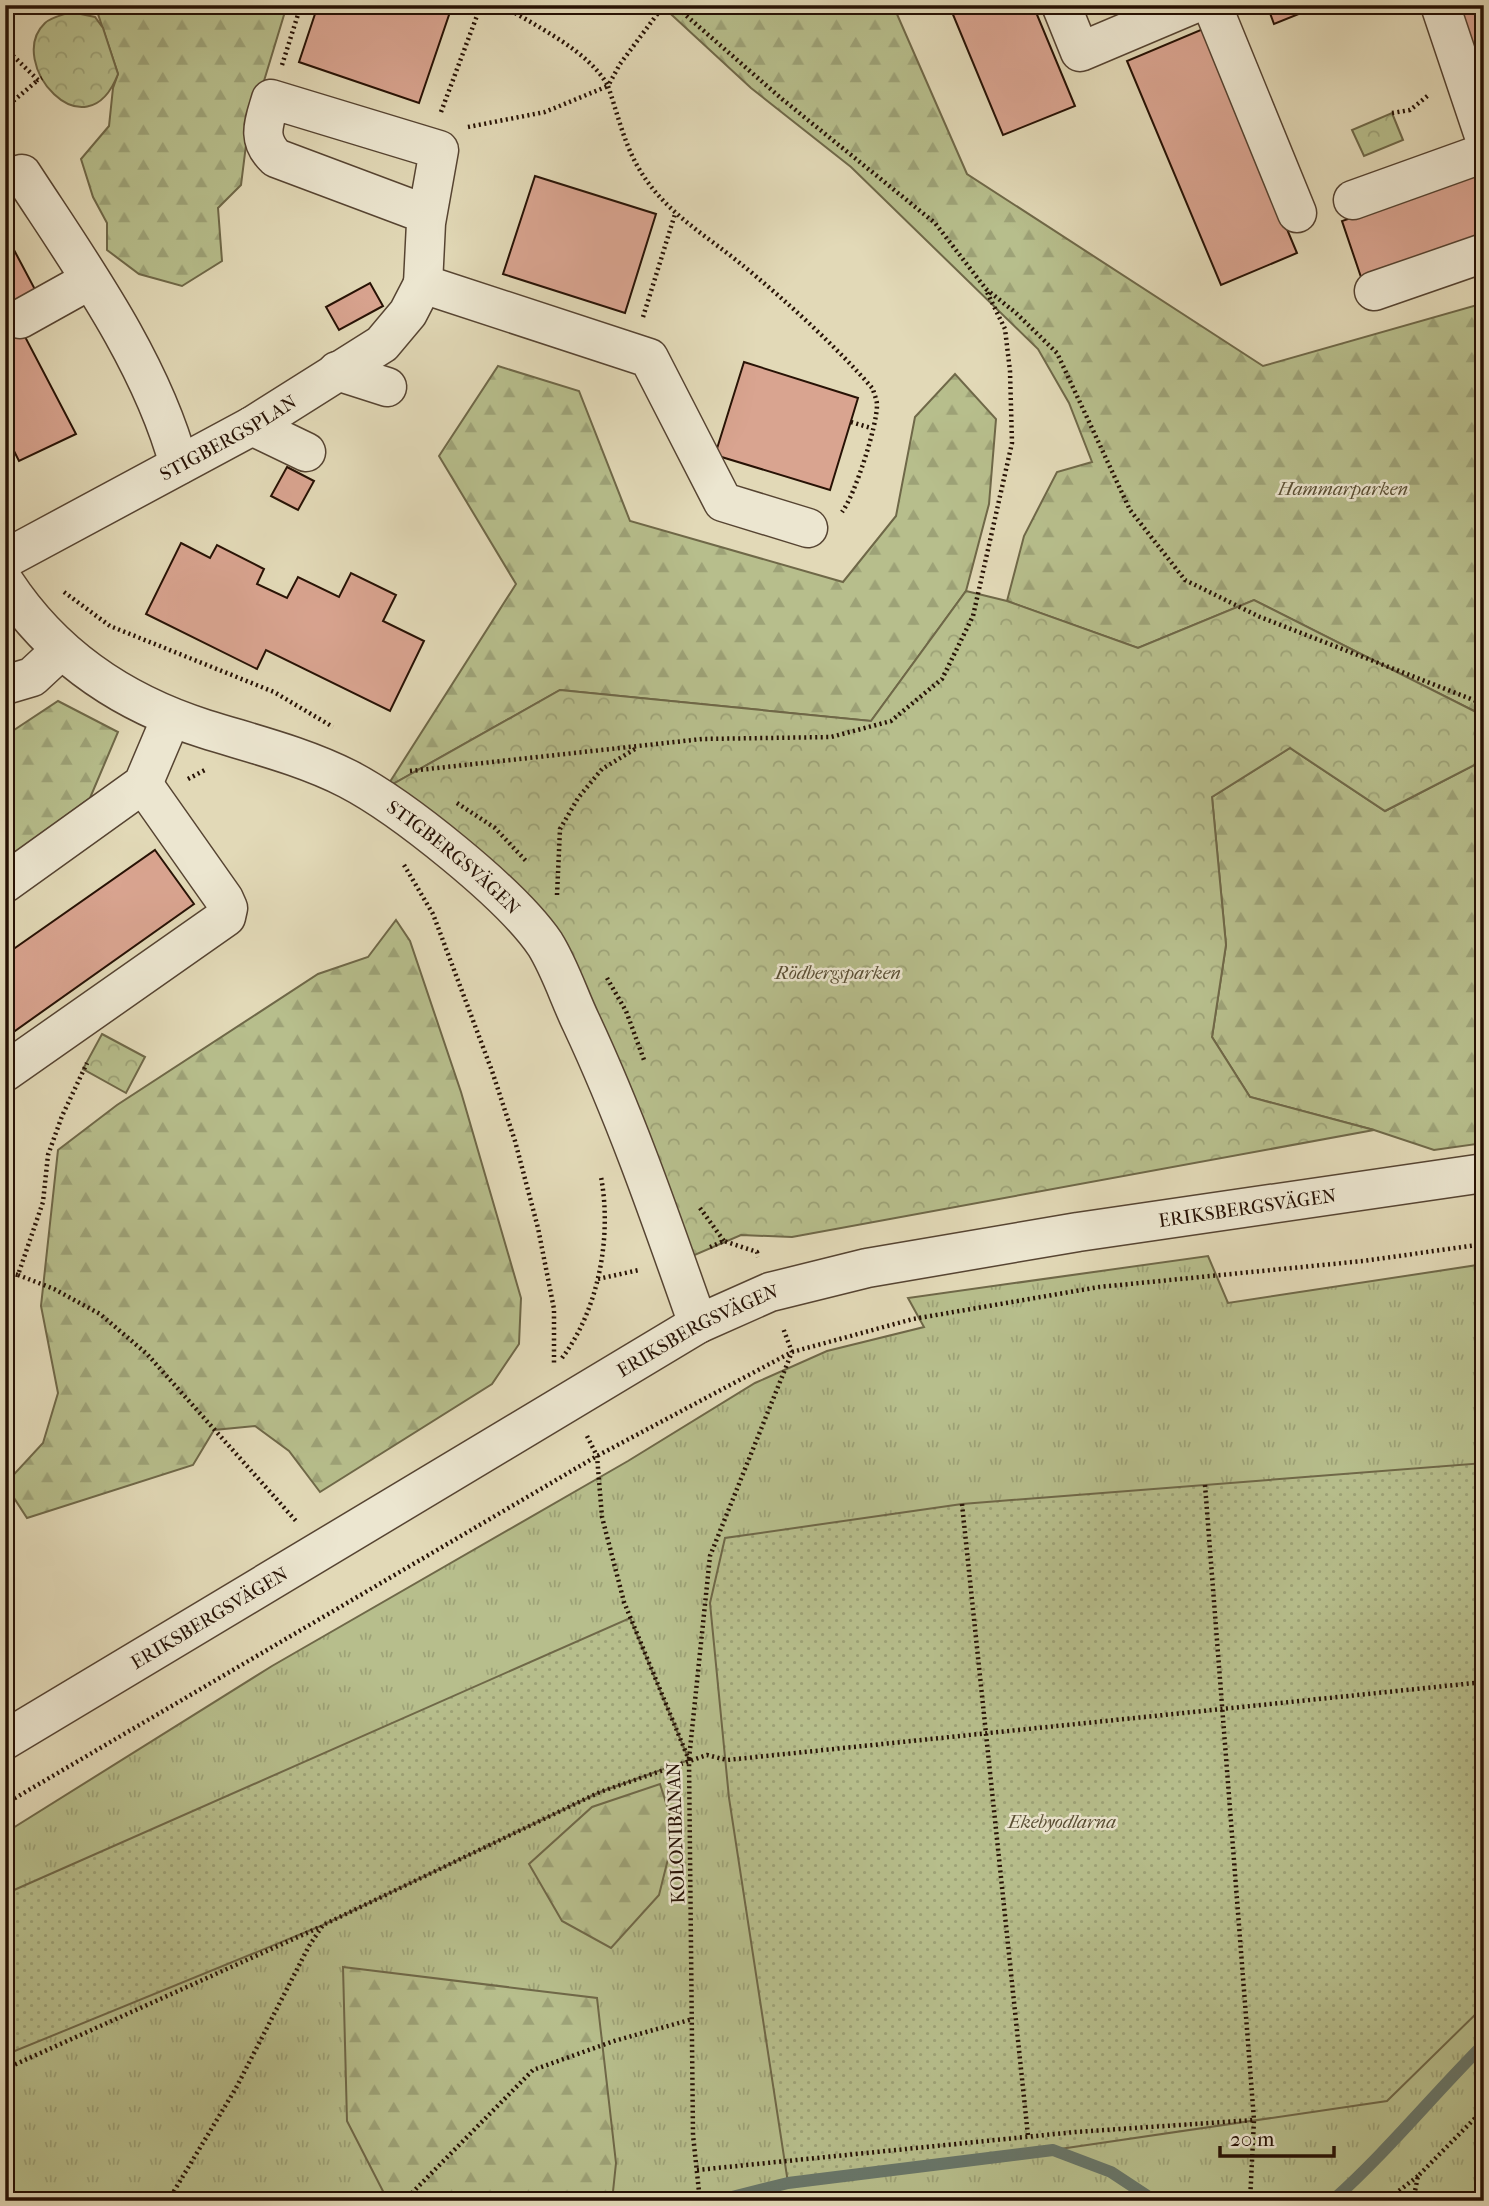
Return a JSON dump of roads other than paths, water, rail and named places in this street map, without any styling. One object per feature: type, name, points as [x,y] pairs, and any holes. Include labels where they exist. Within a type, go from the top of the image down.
[{"type":"street","points":[[1061,5],[1080,51],[1191,5]]},
{"type":"street","points":[[1212,5],[1297,213]]},
{"type":"street","points":[[1440,5],[1484,136]]},
{"type":"street","points":[[426,223],[420,212],[276,158],[264,148],[261,132],[271,99],[421,134],[439,150],[426,223],[423,284],[649,358],[723,502],[808,528]]},
{"type":"street","points":[[1353,200],[1484,153]]},
{"type":"street","points":[[22,174],[90,280],[161,408],[179,465]]},
{"type":"street","points":[[1374,291],[1484,253]]},
{"type":"street","points":[[20,318],[90,280]]},
{"type":"street","name":"STIGBERGSPLAN","points":[[5,559],[252,426],[382,344],[408,313],[423,284]]},
{"type":"street","points":[[337,371],[387,387]]},
{"type":"street","points":[[252,426],[306,453]]},
{"type":"street","name":"STIGBERGSVÄGEN","points":[[5,583],[25,613],[60,651],[111,686],[172,718],[254,743],[335,774],[384,801],[493,886],[544,944],[616,1096],[698,1324]]},
{"type":"street","points":[[5,685],[33,677],[60,651]]},
{"type":"street","points":[[5,883],[143,784],[172,718]]},
{"type":"street","points":[[5,1072],[226,917],[228,908],[224,899],[143,784]]},
{"type":"street","name":"ERIKSBERGSVÄGEN","points":[[5,1740],[698,1324],[770,1292],[867,1268],[1078,1232],[1484,1173]]},
{"type":"waterway","points":[[1332,2201],[1372,2163],[1484,2044]]},
{"type":"waterway","points":[[716,2201],[788,2183],[1053,2150],[1111,2172],[1155,2201]]},
{"type":"park label","name":"Hammarparken","points":[[1343,488]]},
{"type":"park label","name":"Rödbergsparken","points":[[838,972]]},
{"type":"park label","name":"Ekebyodlarna","points":[[1062,1821]]}]
